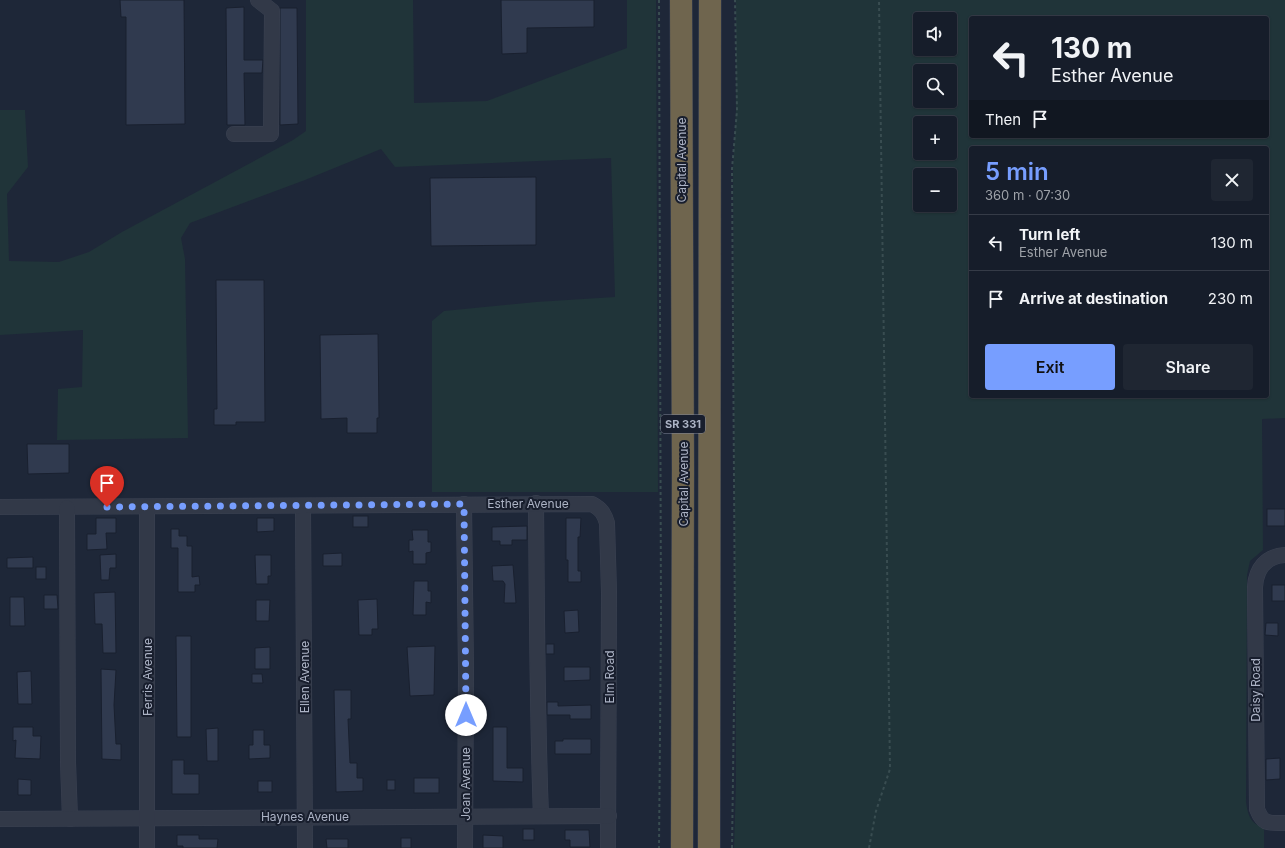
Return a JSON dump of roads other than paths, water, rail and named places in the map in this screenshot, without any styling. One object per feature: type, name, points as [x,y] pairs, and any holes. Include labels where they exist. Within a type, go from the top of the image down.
[{"type":"highway","name":"Capital Avenue","points":[[681,0],[683,532],[682,848]]},
{"type":"highway","name":"SR 331","points":[[709,848],[710,0]]},
{"type":"street","points":[[234,134],[271,134],[272,11],[258,0]]},
{"type":"street","name":"Esther Avenue","points":[[0,508],[586,502],[599,508]]},
{"type":"street","points":[[536,503],[537,722],[541,816]]},
{"type":"street","name":"Joan Avenue","points":[[464,504],[465,848]]},
{"type":"street","name":"Ellen Avenue","points":[[303,506],[306,848]]},
{"type":"street","name":"Ferris Avenue","points":[[147,507],[147,848]]},
{"type":"street","points":[[67,508],[68,762],[70,818]]},
{"type":"street","name":"Elm Road","points":[[599,508],[605,515],[607,523],[609,584],[608,848]]},
{"type":"street","name":"Daisy Road","points":[[1285,555],[1279,555],[1265,562],[1256,575],[1255,587],[1257,809],[1262,819],[1270,823],[1285,823]]},
{"type":"street","name":"Haynes Avenue","points":[[0,818],[609,816]]}]
